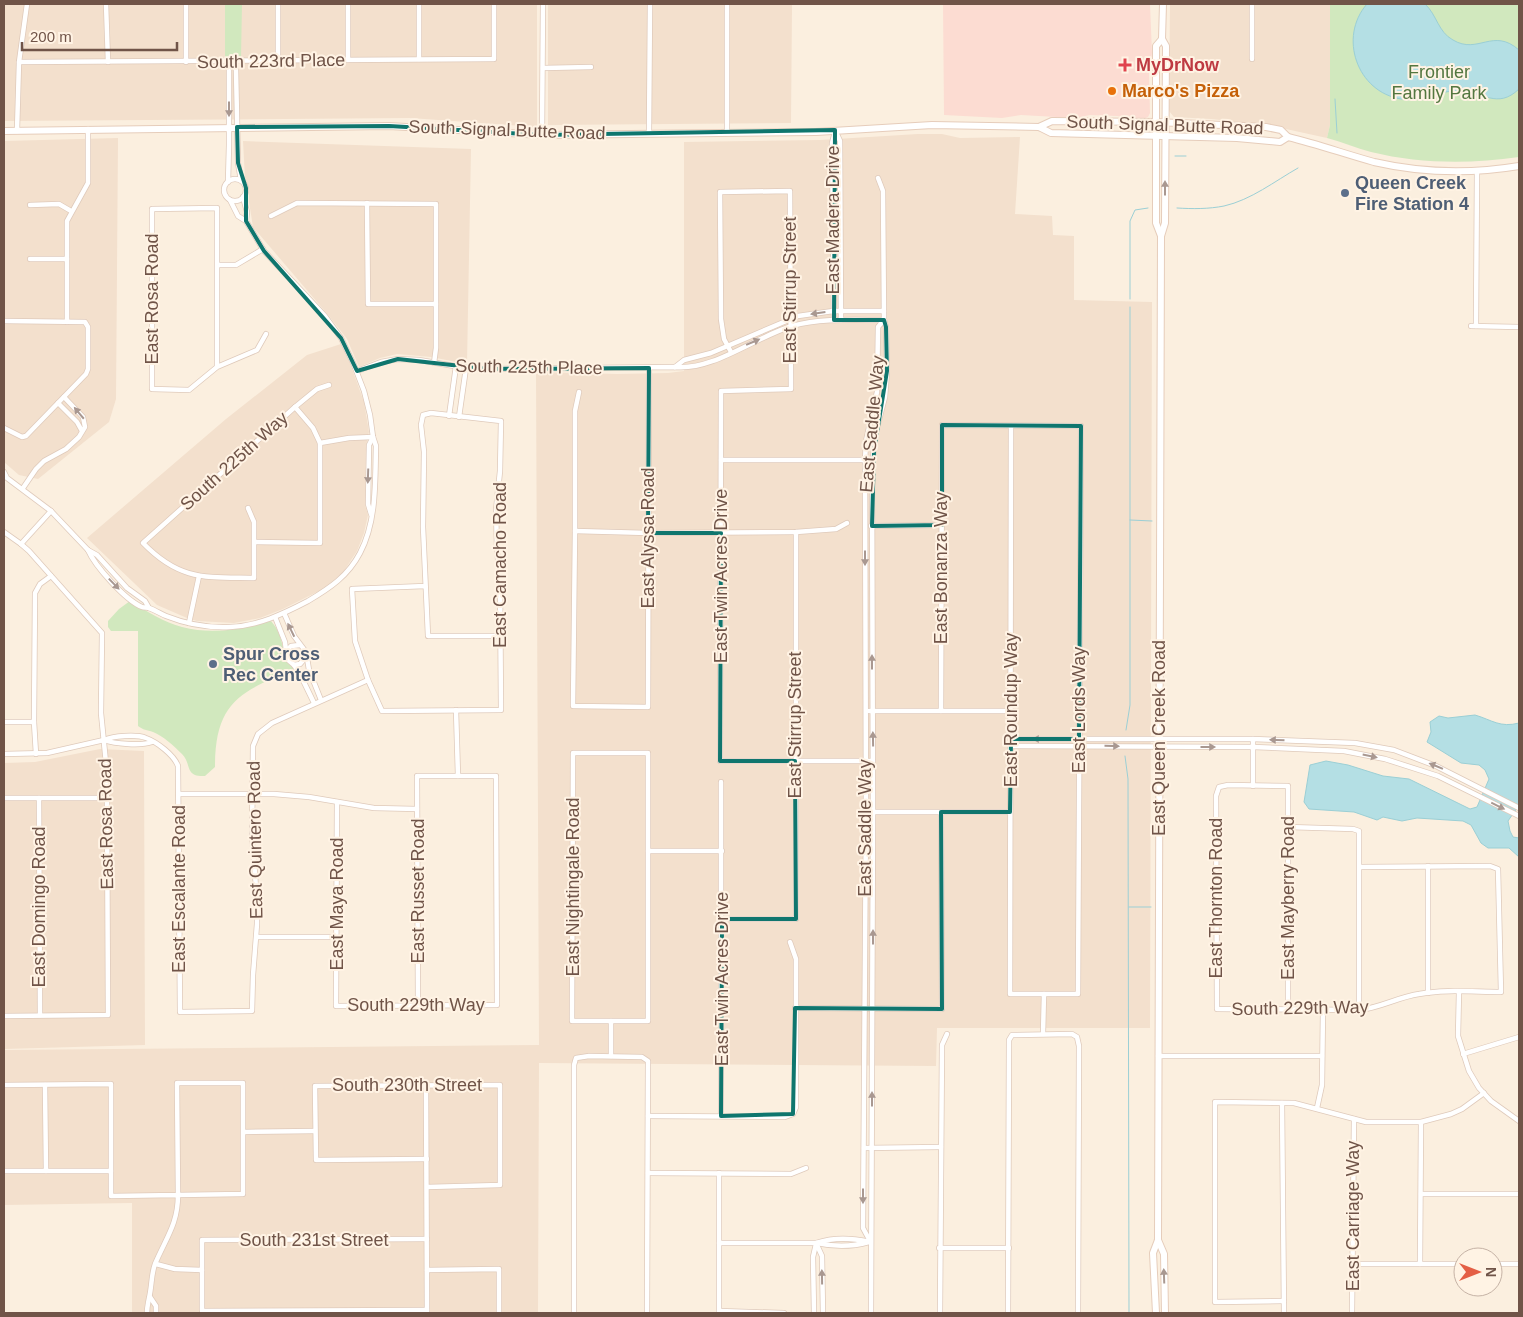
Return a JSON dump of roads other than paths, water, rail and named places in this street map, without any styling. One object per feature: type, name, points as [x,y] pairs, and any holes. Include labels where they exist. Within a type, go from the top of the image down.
[{"type":"street","points":[[17,131],[19,62],[27,4]]},
{"type":"street","points":[[106,4],[108,62]]},
{"type":"street","points":[[186,4],[186,62]]},
{"type":"street","points":[[278,4],[278,61]]},
{"type":"street","points":[[348,4],[348,60]]},
{"type":"street","points":[[419,4],[419,59]]},
{"type":"street","name":"South 223rd Place","points":[[19,62],[494,58],[494,4]]},
{"type":"street","points":[[542,135],[543,4]]},
{"type":"street","points":[[650,4],[650,133]]},
{"type":"street","points":[[726,133],[727,4]]},
{"type":"street","name":"East Queen Creek Road","points":[[1156,1313],[1153,1253],[1158,1240],[1161,236],[1165,223],[1166,46],[1162,39],[1163,4]]},
{"type":"street","points":[[1252,4],[1252,59]]},
{"type":"street","name":"East Queen Creek Road","points":[[1161,236],[1156,223],[1156,46],[1162,39]]},
{"type":"street","points":[[232,61],[236,70],[238,163],[241,180],[246,188],[243,197],[247,212],[246,221]]},
{"type":"street","points":[[4,472],[6,478],[23,488],[52,511],[88,550],[93,560],[121,591],[142,607],[189,623],[230,627],[254,624],[279,615],[328,589],[350,569],[361,553],[368,534],[374,503],[376,446],[372,437],[366,399],[357,371],[341,338],[325,316],[263,249],[246,221],[238,216],[224,191],[228,182],[229,69],[232,61]]},
{"type":"street","points":[[543,68],[591,67]]},
{"type":"street","name":"South Signal Butte Road","points":[[1039,127],[1052,121],[1156,122],[1266,128],[1281,130],[1288,137],[1397,166],[1446,172],[1477,171],[1519,166]]},
{"type":"street","name":"South Signal Butte Road","points":[[4,131],[389,126],[542,135],[816,132],[932,125],[1039,127],[1051,133],[1237,138],[1280,142],[1288,137]]},
{"type":"street","points":[[67,322],[67,221],[89,180],[88,129]]},
{"type":"street","name":"East Madera Drive","points":[[834,320],[832,143],[835,130]]},
{"type":"street","name":"East Madera Drive","points":[[835,130],[840,141],[841,320]]},
{"type":"street","points":[[1477,171],[1474,326],[1519,327]]},
{"type":"street","points":[[878,178],[883,191],[884,320]]},
{"type":"street","points":[[228,182],[233,179],[241,180]]},
{"type":"street","name":"East Stirrup Street","points":[[722,391],[791,389],[790,191],[720,192],[721,318],[724,339],[727,345]]},
{"type":"street","points":[[230,200],[236,201],[243,197]]},
{"type":"street","points":[[271,216],[297,203],[436,204],[436,348],[434,363]]},
{"type":"street","points":[[367,203],[368,304],[436,304]]},
{"type":"street","points":[[30,205],[59,204],[71,211]]},
{"type":"street","name":"East Rosa Road","points":[[217,367],[189,390],[152,389],[152,209],[218,208],[218,265]]},
{"type":"street","points":[[263,249],[236,265],[218,265],[217,367],[257,350],[266,334]]},
{"type":"street","points":[[30,259],[67,259]]},
{"type":"street","name":"South 225th Place","points":[[674,367],[684,360],[711,353],[798,316],[834,311],[884,312]]},
{"type":"street","name":"South 225th Place","points":[[357,371],[381,362],[398,359],[419,360],[466,368],[686,368],[707,363],[790,327],[806,323],[834,320],[884,320]]},
{"type":"street","name":"East Saddle Way","points":[[870,1242],[863,1228],[866,812],[865,460],[866,441],[877,392],[879,362],[878,327],[884,320]]},
{"type":"street","name":"East Saddle Way","points":[[871,1313],[872,526],[875,435],[885,397],[887,371],[886,327],[884,320]]},
{"type":"street","points":[[4,321],[82,322],[88,326],[88,371],[26,436],[22,437],[4,428]]},
{"type":"street","points":[[727,345],[731,352]]},
{"type":"street","points":[[449,416],[456,366]]},
{"type":"street","points":[[466,368],[459,417],[431,413],[423,415],[421,425],[424,452],[423,527],[428,636],[501,636]]},
{"type":"street","name":"East Alyssa Road","points":[[575,531],[573,706],[648,707],[648,368]]},
{"type":"street","name":"South 225th Way","points":[[199,576],[176,569],[157,557],[143,543],[295,407],[317,389],[329,385]]},
{"type":"street","points":[[453,390],[463,391]]},
{"type":"street","name":"East Twin Acres Drive","points":[[722,391],[720,761],[795,761]]},
{"type":"street","points":[[579,392],[575,410],[575,531],[648,533],[796,532],[836,529],[847,523]]},
{"type":"street","points":[[23,488],[44,461],[66,449],[79,437],[82,431],[85,424],[83,417],[64,397]]},
{"type":"street","points":[[58,403],[77,422],[82,431]]},
{"type":"street","points":[[254,542],[320,543],[320,443],[313,428],[295,407]]},
{"type":"street","name":"East Camacho Road","points":[[456,710],[501,710],[500,578],[496,510],[500,471],[501,421],[459,417]]},
{"type":"street","name":"East Bonanza Way","points":[[941,711],[942,425],[1011,426]]},
{"type":"street","name":"East Lords Way","points":[[1011,426],[1081,426],[1078,994],[1044,994]]},
{"type":"street","name":"East Roundup Way","points":[[1011,426],[1010,994],[1044,994]]},
{"type":"street","points":[[320,443],[349,438],[372,437]]},
{"type":"street","points":[[721,460],[873,460]]},
{"type":"street","points":[[189,623],[199,576],[254,578],[254,522],[248,508]]},
{"type":"street","points":[[21,544],[52,511]]},
{"type":"street","points":[[865,526],[942,525]]},
{"type":"street","points":[[4,532],[21,544],[51,576],[40,584],[35,593],[34,722],[36,754]]},
{"type":"street","name":"East Stirrup Street","points":[[722,919],[796,919],[796,532]]},
{"type":"street","name":"East Rosa Road","points":[[40,1016],[108,1015],[107,798],[101,713],[102,633],[51,576]]},
{"type":"street","points":[[425,586],[352,589],[355,641],[368,680],[382,711],[456,710],[458,776]]},
{"type":"street","points":[[279,615],[306,652],[314,685],[321,700]]},
{"type":"street","points":[[279,615],[287,650],[287,659],[294,664],[314,703]]},
{"type":"street","points":[[287,650],[291,646],[300,645]]},
{"type":"street","points":[[294,664],[300,664],[306,658]]},
{"type":"street","name":"East Quintero Road","points":[[252,1011],[257,937],[257,901],[252,834],[253,746],[258,734],[272,723],[368,680]]},
{"type":"street","points":[[866,711],[1011,712]]},
{"type":"street","points":[[4,722],[34,722]]},
{"type":"street","points":[[4,754],[36,754],[71,749],[104,740],[111,736],[134,736],[147,738],[152,742],[145,745],[112,743],[104,740]]},
{"type":"street","points":[[133,743],[134,736]]},
{"type":"street","points":[[1010,739],[1253,739],[1355,744],[1394,750],[1449,771],[1519,808]]},
{"type":"street","points":[[1253,739],[1253,786]]},
{"type":"street","name":"East Escalante Road","points":[[152,742],[170,754],[176,760],[178,766],[180,1012],[252,1011]]},
{"type":"street","points":[[1010,746],[1253,747],[1344,751],[1385,759],[1438,776],[1519,816]]},
{"type":"street","name":"East Nightingale Road","points":[[611,1021],[572,1021],[573,753],[648,753],[648,851]]},
{"type":"street","points":[[795,761],[873,761]]},
{"type":"street","name":"East Russet Road","points":[[418,1006],[417,776],[458,776]]},
{"type":"street","name":"South 229th Way","points":[[336,1006],[497,1005],[496,776],[458,776]]},
{"type":"street","name":"East Twin Acres Drive","points":[[721,782],[721,1116]]},
{"type":"street","name":"East Thornton Road","points":[[1216,1009],[1216,796],[1219,787],[1228,785],[1253,786]]},
{"type":"street","name":"East Mayberry Road","points":[[1253,786],[1288,786],[1288,1010]]},
{"type":"street","points":[[179,794],[309,796],[374,808],[417,809]]},
{"type":"street","points":[[4,798],[107,798]]},
{"type":"street","name":"East Domingo Road","points":[[39,798],[40,1016]]},
{"type":"street","name":"East Maya Road","points":[[336,1006],[337,802]]},
{"type":"street","points":[[866,812],[1010,812]]},
{"type":"street","points":[[795,1008],[942,1009],[941,812]]},
{"type":"street","points":[[1288,827],[1353,828],[1359,831],[1359,1010]]},
{"type":"street","points":[[611,1056],[611,1021],[648,1021],[648,851],[722,851]]},
{"type":"street","points":[[1360,867],[1428,866],[1428,993]]},
{"type":"street","name":"South 229th Way","points":[[1216,1009],[1359,1010],[1370,1009],[1408,996],[1428,993],[1501,992],[1498,869],[1490,866],[1428,866]]},
{"type":"street","points":[[257,937],[336,937]]},
{"type":"street","points":[[648,1116],[785,1116],[794,1114],[796,1107],[796,959],[790,942]]},
{"type":"street","points":[[1459,992],[1458,1036],[1469,1071],[1484,1093],[1505,1113],[1519,1121]]},
{"type":"street","points":[[1043,1034],[1044,994]]},
{"type":"street","points":[[1317,1108],[1322,1085],[1322,1010]]},
{"type":"street","points":[[4,1016],[40,1016]]},
{"type":"street","points":[[940,1313],[942,1045],[947,1034]]},
{"type":"street","points":[[1008,1313],[1009,1040],[1012,1035],[1072,1034],[1077,1037],[1079,1046],[1078,1313]]},
{"type":"street","points":[[1463,1054],[1519,1037]]},
{"type":"street","points":[[574,1313],[574,1065],[576,1058],[580,1057],[611,1056],[642,1057],[648,1061],[647,1313]]},
{"type":"street","points":[[1158,1056],[1322,1056]]},
{"type":"street","points":[[4,1085],[111,1084],[111,1196],[178,1194],[243,1194],[243,1083],[177,1083],[178,1194],[177,1214],[151,1277],[147,1313]]},
{"type":"street","points":[[45,1085],[46,1171]]},
{"type":"street","points":[[156,1264],[175,1269],[202,1270],[202,1311],[427,1311],[426,1085]]},
{"type":"street","name":"South 230th Street","points":[[315,1131],[315,1086],[500,1085],[500,1186],[427,1187]]},
{"type":"street","points":[[1284,1301],[1215,1302],[1215,1102],[1282,1103],[1317,1108],[1366,1122],[1421,1122],[1462,1109],[1484,1093]]},
{"type":"street","points":[[1282,1103],[1284,1313]]},
{"type":"street","name":"East Carriage Way","points":[[1352,1313],[1354,1119]]},
{"type":"street","points":[[1420,1264],[1421,1122]]},
{"type":"street","points":[[244,1132],[315,1131],[316,1160],[427,1159]]},
{"type":"street","points":[[864,1148],[940,1148]]},
{"type":"street","points":[[648,1173],[791,1174],[806,1168]]},
{"type":"street","points":[[4,1171],[111,1171]]},
{"type":"street","points":[[719,1173],[719,1312],[784,1313]]},
{"type":"street","points":[[1421,1194],[1519,1194]]},
{"type":"street","points":[[719,1244],[816,1242],[830,1239],[854,1238],[870,1242]]},
{"type":"street","name":"South 231st Street","points":[[202,1270],[202,1240],[427,1239]]},
{"type":"street","name":"East Queen Creek Road","points":[[1158,1240],[1164,1254],[1165,1313]]},
{"type":"street","points":[[816,1242],[830,1246],[853,1246],[870,1242]]},
{"type":"street","points":[[814,1313],[813,1257],[816,1242]]},
{"type":"street","points":[[816,1242],[822,1256],[823,1313]]},
{"type":"street","points":[[939,1248],[1009,1248]]},
{"type":"street","points":[[1353,1264],[1453,1264]]},
{"type":"street","points":[[1503,1264],[1519,1264]]},
{"type":"street","points":[[427,1270],[499,1269],[499,1313]]},
{"type":"street","points":[[150,1297],[156,1306],[156,1313]]},
{"type":"water","points":[[1367,4],[1425,4],[1444,33],[1453,40],[1470,45],[1493,41],[1510,44],[1519,50],[1519,89],[1511,95],[1497,99],[1458,91],[1443,92],[1408,100],[1386,94],[1373,86],[1363,75],[1353,47],[1358,17]]},
{"type":"water","points":[[1475,715],[1506,725],[1519,723],[1519,805],[1508,821],[1513,837],[1519,838],[1519,857],[1509,848],[1488,848],[1481,843],[1471,825],[1463,821],[1417,818],[1402,821],[1383,817],[1377,820],[1354,812],[1309,809],[1304,802],[1310,765],[1326,761],[1348,765],[1383,776],[1409,779],[1470,809],[1477,807],[1489,779],[1485,770],[1479,765],[1461,763],[1427,742],[1431,732],[1430,722],[1439,716],[1448,718]]},
{"type":"waterway","points":[[1335,99],[1337,133]]},
{"type":"waterway","points":[[1175,156],[1186,156]]},
{"type":"waterway","points":[[1177,208],[1207,208],[1234,203],[1253,195],[1298,168]]},
{"type":"waterway","points":[[1130,299],[1130,221],[1135,210],[1148,208]]},
{"type":"waterway","points":[[1126,730],[1130,705],[1130,307]]},
{"type":"waterway","points":[[1130,520],[1152,521]]},
{"type":"waterway","points":[[1125,756],[1128,779],[1129,1313]]},
{"type":"waterway","points":[[1129,907],[1151,907]]},
{"type":"place","name":"MyDrNow","points":[[1125,65]]},
{"type":"place","name":"Marco's Pizza","points":[[1112,91]]},
{"type":"place","name":"Queen Creek Fire Station 4","points":[[1345,193]]},
{"type":"place","name":"Spur Cross Rec Center","points":[[213,664]]},
{"type":"park label","name":"Frontier Family Park","points":[[1439,82]]}]
